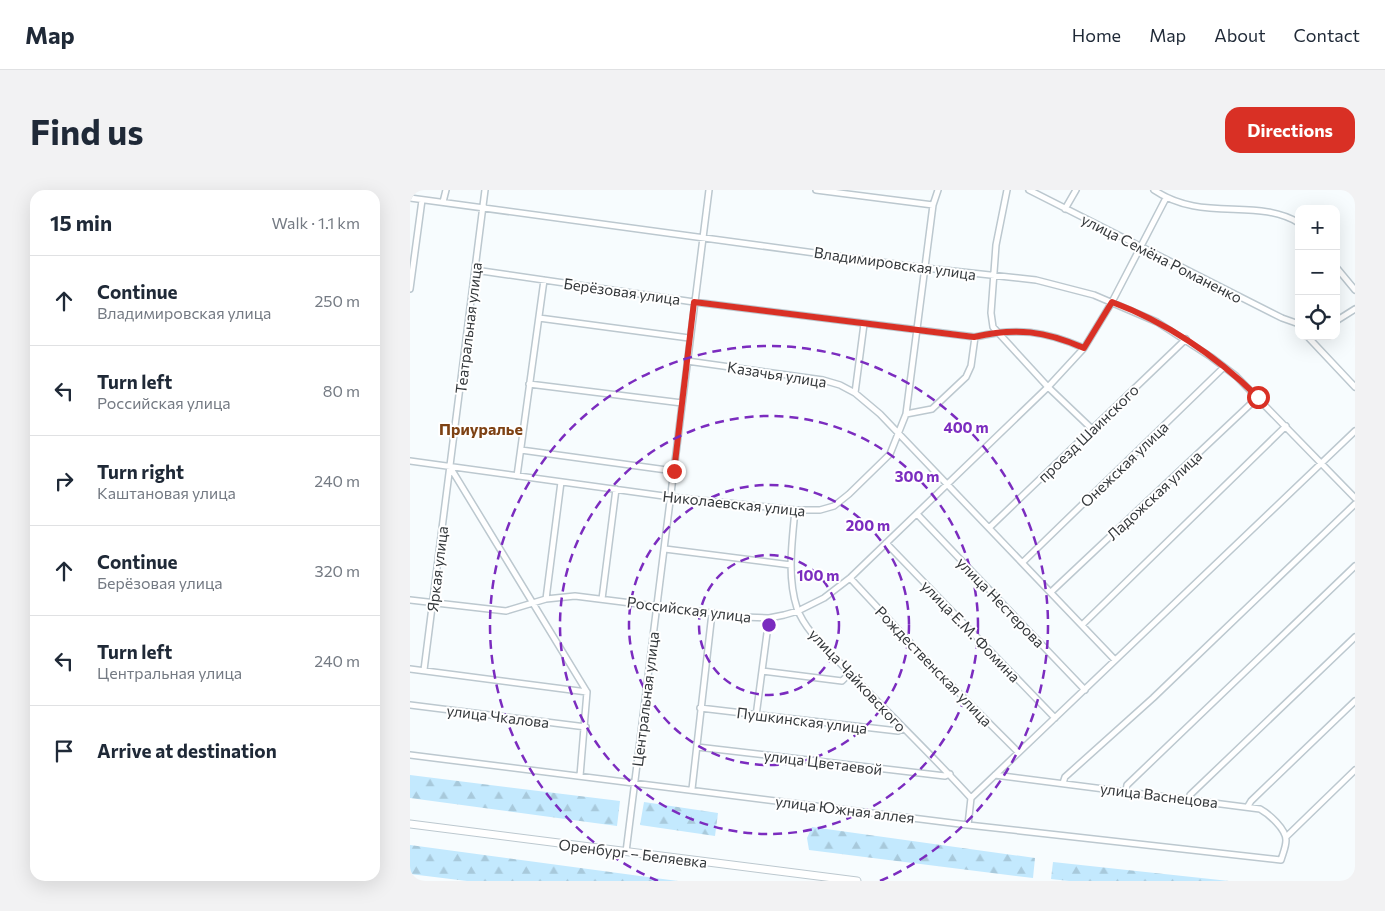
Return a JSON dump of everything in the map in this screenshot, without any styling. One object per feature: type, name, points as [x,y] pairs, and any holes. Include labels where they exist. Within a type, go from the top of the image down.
[{"type":"main road","name":"Оренбург – Беляевка","points":[[410,824],[857,881]]},
{"type":"street","points":[[443,202],[446,190]]},
{"type":"street","name":"Театральная улица","points":[[450,467],[486,190]]},
{"type":"street","name":"Центральная улица","points":[[626,852],[709,190]]},
{"type":"street","points":[[816,190],[847,192],[933,204]]},
{"type":"street","name":"Николаевская улица","points":[[410,462],[671,496],[796,510],[820,510],[842,500],[890,454],[906,414],[933,204],[938,190]]},
{"type":"street","points":[[1007,190],[1000,218],[993,276],[992,323],[997,332],[1048,387],[1092,429]]},
{"type":"street","name":"улица Семёна Романенко","points":[[1029,190],[1295,324]]},
{"type":"street","points":[[1065,209],[1076,190]]},
{"type":"street","points":[[1154,190],[1166,198],[1209,209],[1277,214],[1295,221]]},
{"type":"street","name":"Владимировская улица","points":[[410,198],[925,268],[1057,284],[1112,302],[1157,322],[1186,338],[1224,367],[1258,397],[1355,498]]},
{"type":"street","name":"Российская улица","points":[[410,600],[506,611],[546,599],[575,596],[769,618],[798,611],[824,598],[850,578],[917,514],[1048,387],[1084,348],[1112,302],[1166,198]]},
{"type":"street","points":[[410,289],[413,248],[422,200]]},
{"type":"street","name":"Берёзовая улица","points":[[475,270],[694,302],[974,337]]},
{"type":"street","points":[[1340,272],[1355,290]]},
{"type":"street","points":[[517,476],[544,280]]},
{"type":"street","points":[[1340,318],[1355,309]]},
{"type":"street","points":[[538,318],[689,338]]},
{"type":"street","points":[[855,392],[864,324]]},
{"type":"street","points":[[906,414],[932,409],[966,377],[971,366],[974,337],[997,332],[1036,332],[1084,348]]},
{"type":"street","name":"проезд Шаинского","points":[[990,527],[1186,338]]},
{"type":"street","points":[[1311,340],[1355,387]]},
{"type":"street","name":"Казачья улица","points":[[687,361],[823,380],[855,392],[899,433],[948,484]]},
{"type":"street","name":"Онежская улица","points":[[1023,562],[1224,367]]},
{"type":"street","points":[[529,384],[682,403]]},
{"type":"street","name":"Ладожская улица","points":[[1051,592],[1258,397]]},
{"type":"street","points":[[1082,625],[1286,426]]},
{"type":"street","points":[[968,825],[971,798],[1355,431]]},
{"type":"street","points":[[521,450],[674,471]]},
{"type":"street","points":[[450,467],[535,603],[587,692],[586,727],[580,776]]},
{"type":"street","name":"Яркая улица","points":[[424,670],[450,467]]},
{"type":"street","points":[[546,599],[562,482]]},
{"type":"street","points":[[948,484],[1115,660]]},
{"type":"street","points":[[602,599],[616,489]]},
{"type":"street","points":[[1063,783],[1065,777],[1153,698],[1355,504]]},
{"type":"street","name":"улица Чайковского","points":[[796,510],[791,565],[798,611],[820,642],[903,729],[950,774],[971,798]]},
{"type":"street","name":"улица Нестерова","points":[[917,514],[1085,690]]},
{"type":"street","name":"улица Е.М. Фомина","points":[[886,543],[1055,718]]},
{"type":"street","points":[[665,549],[791,565]]},
{"type":"street","points":[[1126,791],[1127,784],[1355,566]]},
{"type":"street","name":"Рождественская улица","points":[[850,578],[932,666],[1018,752]]},
{"type":"street","points":[[692,789],[712,613]]},
{"type":"street","points":[[756,716],[769,618]]},
{"type":"street","points":[[1189,799],[1190,795],[1355,637]]},
{"type":"street","points":[[410,669],[587,692]]},
{"type":"street","points":[[762,671],[842,681],[850,673]]},
{"type":"street","points":[[1248,806],[1355,701]]},
{"type":"street","name":"улица Чкалова","points":[[410,705],[586,727]]},
{"type":"street","name":"Пушкинская улица","points":[[700,708],[898,731],[903,729]]},
{"type":"street","name":"улица Цветаевой","points":[[697,747],[945,776],[950,774]]},
{"type":"street","name":"улица Южная аллея","points":[[410,755],[968,825],[1281,860],[1286,837]]},
{"type":"street","points":[[1286,837],[1355,770]]},
{"type":"street","name":"улица Васнецова","points":[[995,775],[1248,806],[1268,813],[1286,837]]},
{"type":"green space","points":[[410,775],[620,801],[617,826],[410,798]]},
{"type":"green space","points":[[644,802],[718,813],[715,836],[640,825]]},
{"type":"green space","points":[[812,827],[1035,858],[1033,878],[809,850],[807,838]]},
{"type":"green space","points":[[410,845],[678,881],[467,881],[410,874]]},
{"type":"green space","points":[[1053,862],[1229,881],[1069,881],[1051,879]]},
{"type":"district","name":"Приуралье","points":[[481,428]]},
{"type":"route","points":[[674,471],[694,302],[974,337],[997,332],[1022,330],[1068,341],[1084,348],[1112,302],[1134,310],[1186,338],[1236,376],[1258,397]]}]
